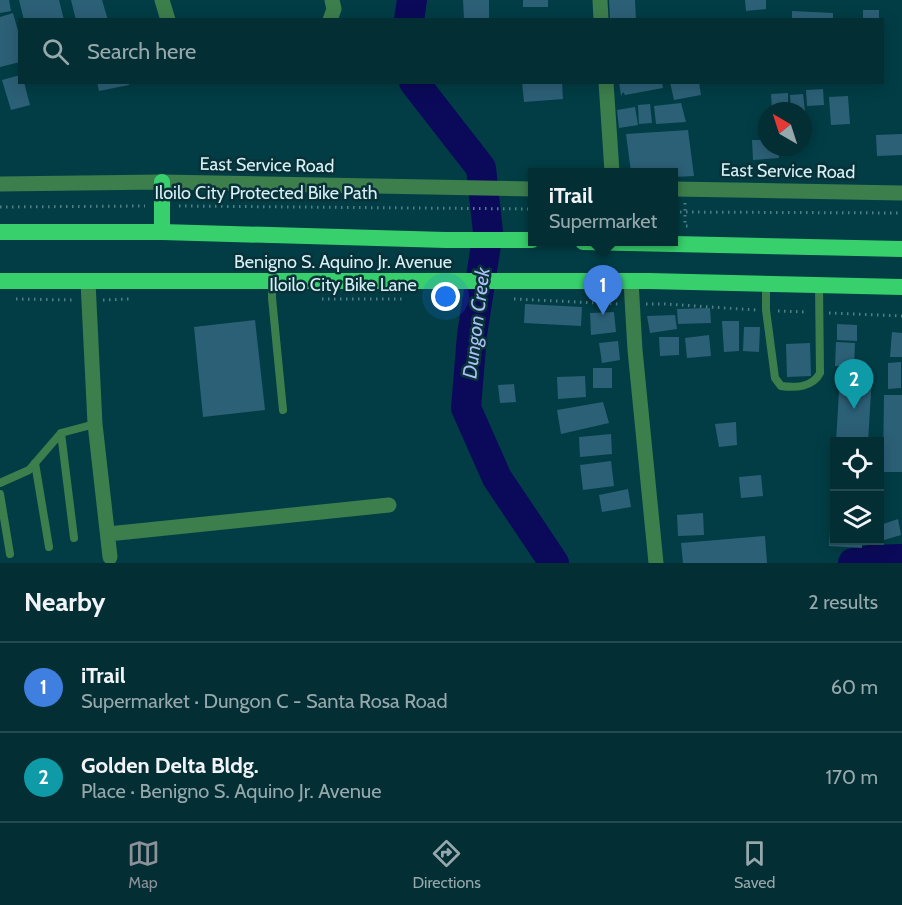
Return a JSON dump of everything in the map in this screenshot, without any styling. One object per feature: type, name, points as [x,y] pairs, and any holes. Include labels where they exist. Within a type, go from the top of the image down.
[{"type":"highway","points":[[162,182],[162,232]]},
{"type":"highway","name":"Benigno S. Aquino Jr. Avenue","points":[[0,232],[162,232],[528,240]]},
{"type":"highway","points":[[678,244],[902,249]]},
{"type":"highway","name":"Benigno S. Aquino Jr. Avenue","points":[[0,281],[631,281],[902,287]]},
{"type":"street","points":[[162,0],[167,18]]},
{"type":"street","points":[[331,18],[334,9],[333,0]]},
{"type":"street","points":[[600,0],[602,18]]},
{"type":"street","points":[[606,84],[612,168]]},
{"type":"street","name":"East Service Road","points":[[0,184],[162,182],[528,189]]},
{"type":"street","name":"East Service Road","points":[[678,189],[902,193]]},
{"type":"street","points":[[631,281],[636,362],[656,563]]},
{"type":"street","points":[[88,282],[95,424],[110,557]]},
{"type":"street","points":[[108,534],[389,505]]},
{"type":"lane","points":[[272,281],[283,410]]},
{"type":"lane","points":[[765,284],[775,378],[781,386],[788,387],[809,385],[820,373],[819,285]]},
{"type":"lane","points":[[0,483],[24,474],[61,433],[95,424]]},
{"type":"lane","points":[[61,433],[74,538]]},
{"type":"lane","points":[[35,463],[49,547]]},
{"type":"lane","points":[[0,494],[10,554]]},
{"type":"path","name":"Iloilo City Protected Bike Path","points":[[0,207],[161,205],[528,209]]},
{"type":"path","points":[[678,212],[902,213]]},
{"type":"path","points":[[685,218],[685,225]]},
{"type":"path","points":[[11,299],[135,299]]},
{"type":"path","name":"Iloilo City Bike Lane","points":[[318,299],[410,299]]},
{"type":"path","points":[[504,299],[632,305],[665,304],[902,316]]},
{"type":"building","points":[[0,0],[9,0],[11,11],[0,13]]},
{"type":"building","points":[[19,0],[59,0],[64,18],[24,18]]},
{"type":"building","points":[[71,0],[102,0],[107,18],[76,18]]},
{"type":"building","points":[[463,0],[489,0],[489,18],[464,18]]},
{"type":"building","points":[[523,0],[548,0],[548,7],[523,7]]},
{"type":"building","points":[[609,0],[635,0],[636,18],[610,18]]},
{"type":"building","points":[[745,0],[766,0],[766,9],[746,11]]},
{"type":"building","points":[[863,10],[879,10],[879,18],[863,18]]},
{"type":"building","points":[[792,11],[833,13],[833,18],[792,18]]},
{"type":"building","points":[[13,13],[18,31],[18,62],[0,67],[0,17]]},
{"type":"building","points":[[18,76],[18,84],[25,84],[30,105],[11,110],[2,80]]},
{"type":"building","points":[[97,84],[129,85],[99,91]]},
{"type":"building","points":[[522,84],[562,84],[563,99],[524,102]]},
{"type":"building","points":[[619,84],[662,84],[663,88],[625,95],[623,92],[621,96]]},
{"type":"building","points":[[670,84],[699,84],[701,95],[674,100]]},
{"type":"building","points":[[823,89],[824,105],[812,106],[812,102],[807,102],[806,90]]},
{"type":"building","points":[[788,93],[788,102],[771,102],[771,94]]},
{"type":"building","points":[[803,94],[804,102],[790,102],[790,95]]},
{"type":"building","points":[[848,96],[850,124],[831,125],[829,97]]},
{"type":"building","points":[[681,103],[686,122],[656,124],[654,106]]},
{"type":"building","points":[[650,104],[652,123],[639,124],[638,105]]},
{"type":"building","points":[[635,107],[638,125],[619,128],[617,110]]},
{"type":"building","points":[[688,130],[694,176],[678,177],[678,168],[630,168],[626,134]]},
{"type":"building","points":[[902,134],[902,155],[877,156],[876,135]]},
{"type":"building","points":[[752,140],[758,140],[758,156],[779,156],[779,158],[753,160]]},
{"type":"building","points":[[525,304],[582,307],[581,326],[524,323]]},
{"type":"building","points":[[710,308],[711,323],[678,324],[677,309]]},
{"type":"building","points":[[614,312],[616,332],[591,335],[590,313]]},
{"type":"building","points":[[675,315],[677,329],[650,333],[647,316]]},
{"type":"building","points":[[255,320],[265,410],[203,417],[194,327]]},
{"type":"building","points":[[722,321],[739,321],[739,351],[724,352]]},
{"type":"building","points":[[837,324],[857,325],[857,341],[837,340]]},
{"type":"building","points":[[744,327],[760,327],[759,352],[743,351]]},
{"type":"building","points":[[892,332],[902,333],[902,357],[890,357]]},
{"type":"building","points":[[709,335],[711,356],[687,358],[685,338]]},
{"type":"building","points":[[659,337],[679,337],[679,355],[660,356]]},
{"type":"building","points":[[618,341],[620,360],[602,363],[599,343]]},
{"type":"building","points":[[836,342],[855,343],[854,367],[835,366]]},
{"type":"building","points":[[810,343],[811,376],[787,377],[786,344]]},
{"type":"building","points":[[901,362],[901,388],[888,389],[888,363]]},
{"type":"building","points":[[593,368],[612,368],[612,388],[593,388]]},
{"type":"building","points":[[840,375],[872,377],[868,437],[836,437]]},
{"type":"building","points":[[585,376],[586,397],[558,399],[557,377]]},
{"type":"building","points":[[514,384],[516,402],[500,403],[498,385]]},
{"type":"building","points":[[884,395],[902,395],[902,472],[884,472]]},
{"type":"building","points":[[603,402],[609,423],[561,434],[557,410]]},
{"type":"building","points":[[736,422],[737,445],[719,447],[715,424]]},
{"type":"building","points":[[611,434],[612,454],[580,457],[579,437]]},
{"type":"building","points":[[611,461],[614,486],[583,490],[580,465]]},
{"type":"building","points":[[761,475],[763,496],[741,498],[739,477]]},
{"type":"building","points":[[628,489],[631,507],[602,512],[599,495]]},
{"type":"building","points":[[703,513],[704,535],[678,536],[677,515]]},
{"type":"building","points":[[898,519],[901,535],[884,540],[884,524]]},
{"type":"building","points":[[830,532],[830,545],[862,545],[862,548],[829,546]]},
{"type":"building","points":[[765,536],[767,563],[683,563],[681,543]]},
{"type":"waterway","name":"Dungon Creek","points":[[409,18],[412,0]]},
{"type":"waterway","name":"Dungon Creek","points":[[416,84],[481,168],[488,232],[472,335],[466,408],[497,478],[554,563]]},
{"type":"waterway","name":"Dungon Creek","points":[[853,563],[902,559]]},
{"type":"place","name":"iTrail","points":[[603,315]]},
{"type":"place","name":"Golden Delta Bldg.","points":[[854,409]]}]
